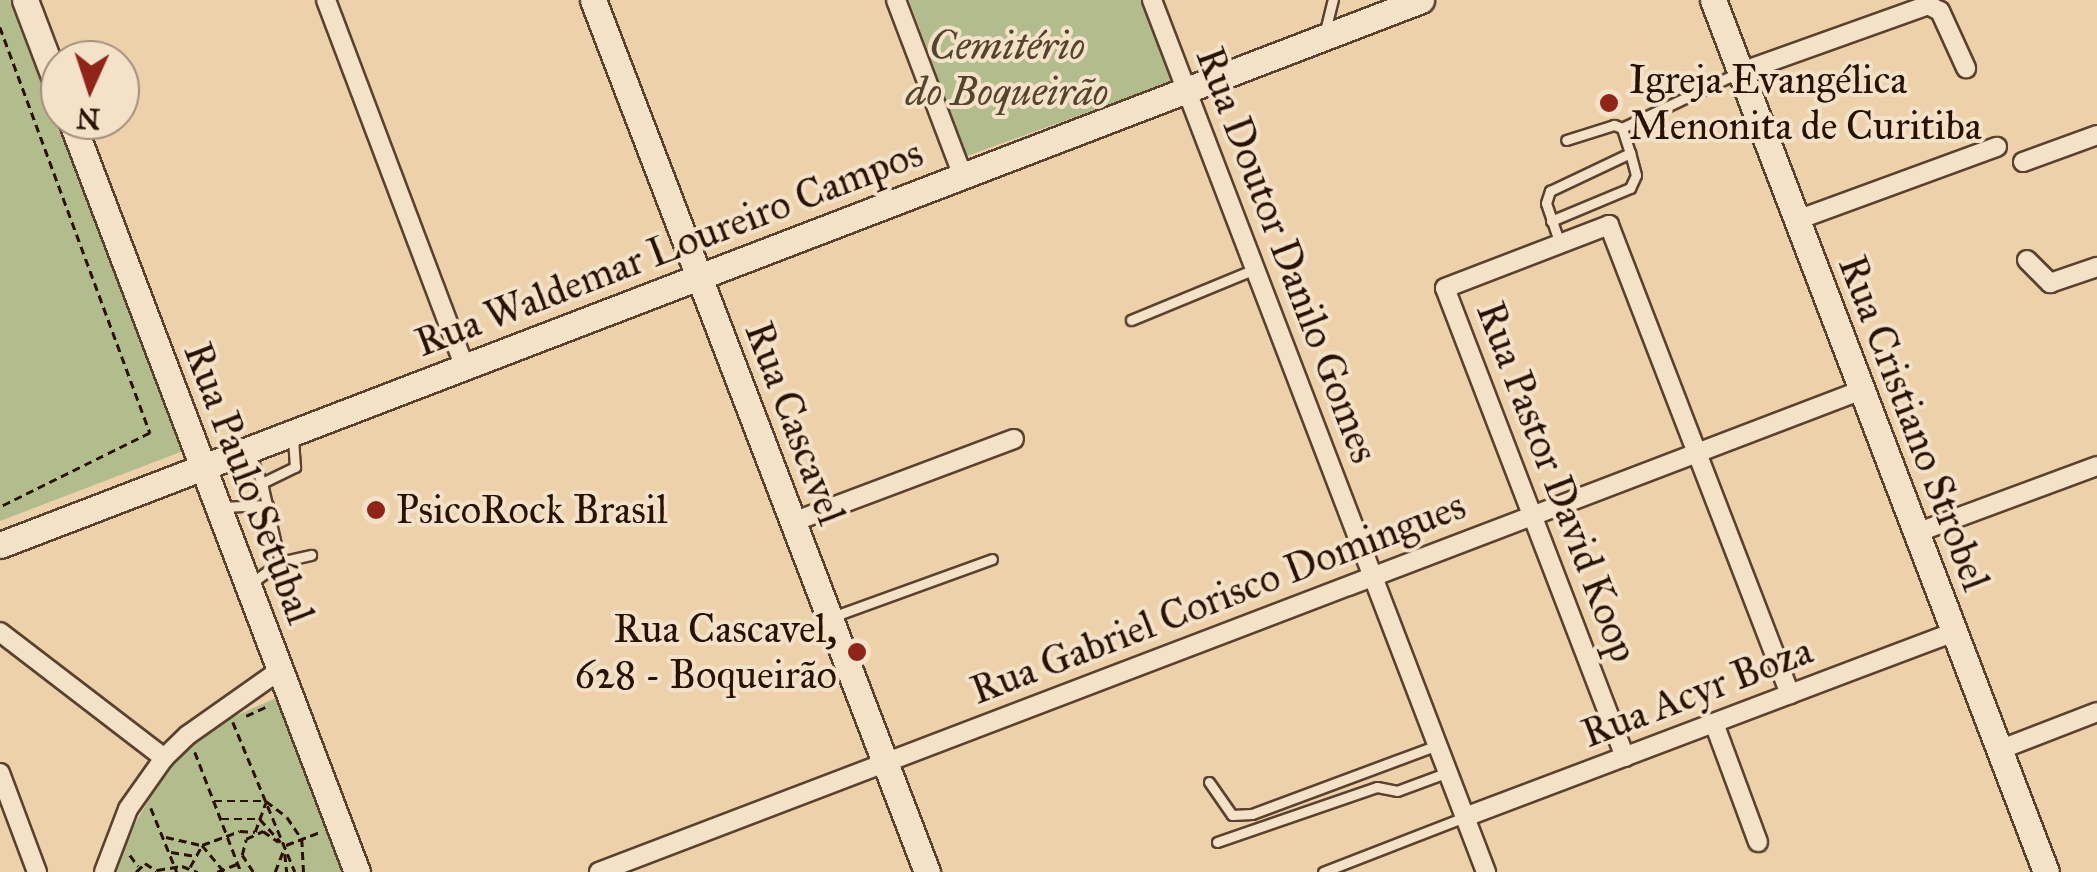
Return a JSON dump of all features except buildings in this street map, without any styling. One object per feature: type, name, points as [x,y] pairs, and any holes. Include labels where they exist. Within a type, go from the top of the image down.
[{"type":"main road","points":[[25,0],[40,40]]},
{"type":"main road","name":"Rua Cascavel","points":[[594,0],[927,872]]},
{"type":"main road","name":"Rua Waldemar Loureiro Campos","points":[[0,545],[1422,0]]},
{"type":"main road","name":"Rua Cristiano Strobel","points":[[1713,0],[2046,872]]},
{"type":"main road","name":"Rua Paulo Setúbal","points":[[78,140],[356,872]]},
{"type":"street","points":[[326,0],[465,366]]},
{"type":"street","points":[[896,0],[963,176]]},
{"type":"street","name":"Rua Doutor Danilo Gomes","points":[[1152,0],[1486,872]]},
{"type":"street","points":[[1740,72],[1928,5],[1940,11],[1966,68]]},
{"type":"street","points":[[2023,162],[2097,134]]},
{"type":"street","points":[[1797,220],[1997,147]]},
{"type":"street","points":[[1560,244],[1609,225],[1790,694]]},
{"type":"street","name":"Rua Pastor David Koop","points":[[1560,244],[1445,288],[1625,757]]},
{"type":"street","points":[[2027,260],[2050,283],[2097,267]]},
{"type":"street","name":"Rua Gabriel Corisco Domingues","points":[[599,872],[1862,390]]},
{"type":"street","points":[[793,522],[1014,439]]},
{"type":"street","points":[[1916,533],[2097,466]]},
{"type":"street","points":[[0,632],[164,758]]},
{"type":"street","name":"Rua Acyr Boza","points":[[1465,817],[1954,632]]},
{"type":"street","points":[[104,872],[128,809],[164,758],[188,735],[230,714],[280,670]]},
{"type":"street","points":[[1999,750],[2097,712]]},
{"type":"street","points":[[1714,723],[1758,842]]},
{"type":"street","points":[[0,773],[37,872]]},
{"type":"lane","points":[[1323,38],[1333,0]]},
{"type":"lane","points":[[1566,140],[1604,125],[1622,128],[1740,72]]},
{"type":"lane","points":[[1552,222],[1630,188],[1636,176],[1622,128]]},
{"type":"lane","points":[[1560,244],[1546,203],[1550,191],[1630,153]]},
{"type":"lane","points":[[1130,320],[1254,269]]},
{"type":"lane","points":[[262,483],[295,467],[292,433]]},
{"type":"lane","points":[[248,450],[262,483],[280,562]]},
{"type":"lane","points":[[218,507],[268,505]]},
{"type":"lane","points":[[248,586],[280,562],[311,555]]},
{"type":"lane","points":[[830,618],[992,559]]},
{"type":"lane","points":[[1210,782],[1232,815],[1252,814],[1438,745]]},
{"type":"lane","points":[[1217,842],[1377,786],[1397,791],[1448,772]]},
{"type":"lane","points":[[1323,872],[1465,817]]},
{"type":"path","points":[[0,27],[150,433],[0,508]]},
{"type":"path","points":[[220,731],[230,714],[290,697]]},
{"type":"path","points":[[230,714],[295,872]]},
{"type":"path","points":[[188,735],[227,834],[241,863],[252,872]]},
{"type":"path","points":[[214,801],[266,801],[287,818],[302,839],[304,872]]},
{"type":"path","points":[[241,872],[243,846],[256,832],[266,801]]},
{"type":"path","points":[[140,817],[148,802],[176,869]]},
{"type":"path","points":[[221,819],[260,818]]},
{"type":"path","points":[[260,818],[284,846],[287,872]]},
{"type":"path","points":[[284,846],[324,830]]},
{"type":"path","points":[[164,837],[202,844],[227,834],[256,832],[272,834],[284,846]]},
{"type":"path","points":[[190,867],[202,844]]},
{"type":"path","points":[[202,844],[225,871]]},
{"type":"path","points":[[276,872],[284,846]]},
{"type":"path","points":[[122,860],[125,848]]},
{"type":"path","points":[[170,852],[196,856]]},
{"type":"path","points":[[136,872],[145,863],[157,871],[190,867],[198,872]]},
{"type":"path","points":[[217,872],[241,863]]},
{"type":"green space","points":[[0,0],[9,0],[40,80],[40,140],[63,140],[183,451],[0,521]]},
{"type":"green space","name":"Cemitério do Boqueirão","points":[[909,0],[1144,0],[1175,81],[967,156]]},
{"type":"green space","points":[[278,697],[345,872],[115,872],[122,845],[167,770],[192,745],[231,718]]},
{"type":"place","name":"Igreja Evangélica Menonita de Curitiba","points":[[1609,103]]},
{"type":"place","name":"PsicoRock Brasil","points":[[376,510]]},
{"type":"place","name":"Rua Cascavel, 628 - Boqueirão","points":[[857,652]]}]
